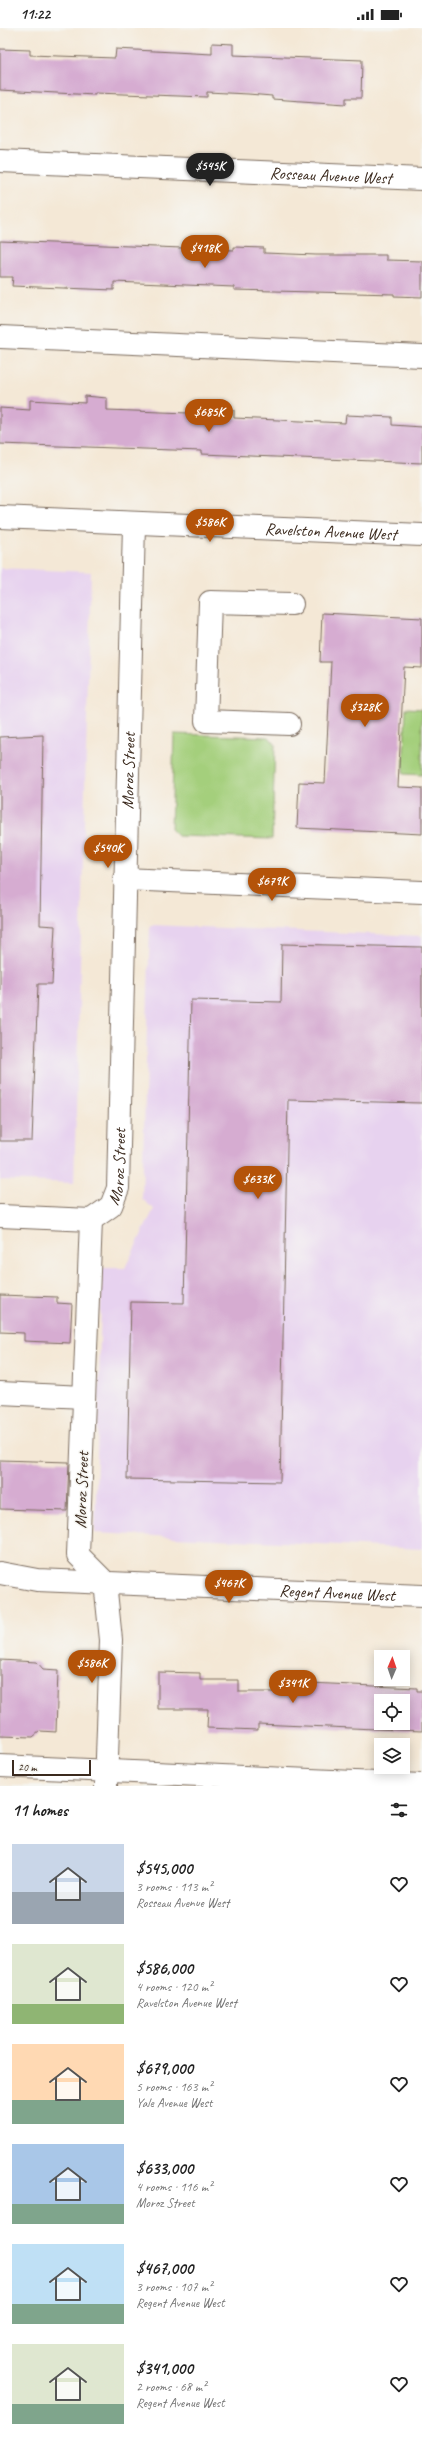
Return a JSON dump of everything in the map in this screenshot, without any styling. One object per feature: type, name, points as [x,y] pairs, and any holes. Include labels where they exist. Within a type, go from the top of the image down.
[{"type":"street","name":"Rosseau Avenue West","points":[[0,161],[422,179]]},
{"type":"street","points":[[0,337],[422,356]]},
{"type":"street","name":"Ravelston Avenue West","points":[[0,517],[134,524],[422,535]]},
{"type":"street","name":"Moroz Street","points":[[106,1582],[78,1555],[91,1220],[112,1206],[118,1188],[124,879],[134,524]]},
{"type":"street","points":[[289,724],[206,721],[210,602],[292,604]]},
{"type":"street","points":[[124,879],[422,892]]},
{"type":"street","points":[[0,1216],[91,1220]]},
{"type":"street","points":[[0,1393],[84,1397]]},
{"type":"street","name":"Regent Avenue West","points":[[0,1573],[37,1580],[422,1596]]},
{"type":"street","name":"Regent Avenue West","points":[[0,1585],[37,1580]]},
{"type":"street","points":[[106,1582],[111,1640],[106,1778]]},
{"type":"street","points":[[0,1766],[106,1778],[422,1785]]},
{"type":"shaded area","points":[[0,568],[91,572],[74,1183],[0,1180]]},
{"type":"shaded area","points":[[150,925],[422,936],[422,1549],[95,1533],[102,1268],[125,1268],[154,1209],[142,1199]]},
{"type":"green space","points":[[406,708],[422,709],[422,775],[403,774]]},
{"type":"green space","points":[[174,734],[269,737],[275,744],[272,839],[178,836],[171,829]]},
{"type":"building","points":[[212,43],[233,44],[233,55],[362,60],[361,98],[346,98],[346,104],[272,99],[272,96],[207,92],[207,97],[95,93],[95,95],[0,90],[0,49],[30,50],[30,55],[115,58],[116,49],[212,54]]},
{"type":"building","points":[[0,241],[234,250],[234,247],[264,248],[264,253],[386,255],[386,260],[422,261],[422,297],[394,296],[394,294],[234,290],[234,287],[114,282],[114,290],[12,286],[13,277],[0,277]]},
{"type":"building","points":[[85,396],[107,398],[107,410],[188,413],[188,408],[234,410],[234,418],[345,423],[346,415],[392,417],[392,425],[422,427],[422,463],[202,454],[202,451],[0,444],[0,408],[30,410],[30,400],[85,403]]},
{"type":"building","points":[[322,613],[422,618],[422,668],[404,667],[398,787],[422,788],[422,834],[297,828],[299,782],[325,783],[331,662],[320,662]]},
{"type":"building","points":[[43,735],[40,925],[55,926],[52,984],[38,984],[32,1141],[0,1141],[0,737]]},
{"type":"building","points":[[282,944],[422,947],[422,1103],[288,1100],[280,1482],[127,1479],[131,1302],[184,1303],[191,1000],[281,1002]]},
{"type":"building","points":[[0,1295],[57,1297],[57,1303],[72,1304],[70,1343],[24,1341],[24,1333],[0,1332]]},
{"type":"building","points":[[0,1460],[69,1462],[67,1511],[0,1509]]},
{"type":"building","points":[[0,1660],[37,1662],[43,1669],[58,1670],[56,1732],[40,1731],[33,1737],[0,1736]]},
{"type":"building","points":[[158,1672],[200,1673],[200,1680],[239,1680],[239,1692],[288,1692],[288,1682],[417,1688],[417,1691],[422,1691],[422,1731],[399,1730],[410,1730],[410,1694],[374,1694],[374,1729],[258,1724],[258,1730],[207,1728],[208,1709],[158,1709]]}]
